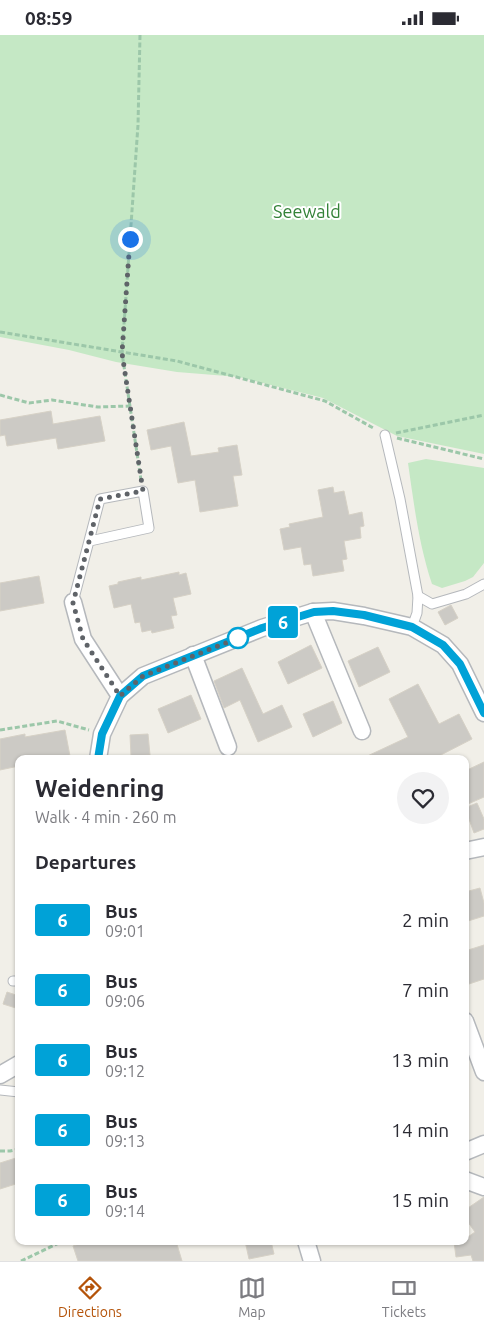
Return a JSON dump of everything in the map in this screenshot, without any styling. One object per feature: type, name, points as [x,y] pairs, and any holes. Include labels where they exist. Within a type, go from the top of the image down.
[{"type":"street","points":[[73,603],[83,639],[120,696]]},
{"type":"street","points":[[99,755],[102,734],[120,696],[143,676],[262,628],[314,612],[333,611],[364,615],[412,627],[443,645],[460,664],[484,713]]},
{"type":"street","points":[[314,612],[362,731]]},
{"type":"street","points":[[192,655],[228,747]]},
{"type":"street","points":[[469,850],[484,847]]},
{"type":"street","points":[[469,1032],[484,1072]]},
{"type":"street","points":[[0,1075],[15,1066]]},
{"type":"street","points":[[469,1150],[484,1144]]},
{"type":"street","points":[[469,1181],[484,1187]]},
{"type":"street","points":[[307,1245],[312,1261]]},
{"type":"lane","points":[[385,435],[400,499],[418,596],[418,613],[412,627]]},
{"type":"lane","points":[[73,603],[100,499],[143,491],[149,528],[90,541]]},
{"type":"lane","points":[[418,596],[432,604],[466,594],[484,584]]},
{"type":"lane","points":[[0,1089],[15,1091]]},
{"type":"path","points":[[140,35],[138,125],[122,353],[143,491]]},
{"type":"path","points":[[0,332],[177,361],[325,401],[385,435],[484,459]]},
{"type":"path","points":[[0,395],[29,403],[52,400],[98,407],[130,406]]},
{"type":"path","points":[[385,435],[484,415]]},
{"type":"path","points":[[0,731],[57,721],[102,734]]},
{"type":"path","points":[[0,1151],[15,1150]]},
{"type":"path","points":[[21,1261],[55,1245]]},
{"type":"green space","name":"Seewald","points":[[0,35],[484,35],[484,454],[397,436],[323,398],[239,377],[177,372],[116,362],[69,350],[0,337]]},
{"type":"green space","points":[[426,459],[484,468],[484,563],[473,577],[442,588],[432,584],[427,569],[417,525],[408,463]]},
{"type":"building","points":[[51,411],[53,424],[100,416],[105,441],[58,449],[56,438],[7,446],[5,435],[0,436],[0,420]]},
{"type":"building","points":[[184,422],[191,456],[219,452],[218,448],[237,445],[242,475],[233,476],[238,506],[200,512],[195,480],[178,483],[171,446],[151,450],[147,430]]},
{"type":"building","points":[[333,487],[334,493],[344,491],[349,515],[362,512],[364,526],[360,527],[361,538],[344,541],[347,559],[342,560],[344,571],[313,576],[311,564],[304,565],[301,547],[284,550],[280,529],[290,527],[289,524],[323,517],[318,490]]},
{"type":"building","points":[[179,572],[179,575],[186,573],[191,594],[173,598],[177,615],[171,616],[174,628],[152,633],[151,630],[142,632],[140,622],[135,623],[131,604],[114,608],[109,586],[141,577],[141,580]]},
{"type":"building","points":[[39,576],[44,603],[0,611],[0,583]]},
{"type":"building","points":[[451,605],[458,618],[445,625],[438,612]]},
{"type":"building","points":[[311,645],[322,668],[288,684],[278,662]]},
{"type":"building","points":[[378,647],[390,672],[359,687],[348,661]]},
{"type":"building","points":[[242,668],[263,714],[282,705],[292,727],[258,742],[240,700],[224,708],[214,681]]},
{"type":"building","points":[[418,684],[439,724],[459,714],[472,739],[441,755],[370,755],[408,737],[389,699]]},
{"type":"building","points":[[191,695],[201,719],[168,733],[158,709]]},
{"type":"building","points":[[333,701],[342,723],[313,737],[303,714]]},
{"type":"building","points":[[65,730],[70,755],[15,755],[15,767],[0,770],[0,739],[25,734],[25,737]]},
{"type":"building","points":[[148,734],[150,755],[131,755],[130,735]]},
{"type":"building","points":[[484,762],[484,797],[469,804],[469,769]]},
{"type":"building","points":[[477,803],[484,819],[484,829],[474,833],[469,819],[469,806]]},
{"type":"building","points":[[480,888],[484,903],[484,916],[469,921],[469,891]]},
{"type":"building","points":[[484,945],[484,979],[469,984],[469,950]]},
{"type":"building","points":[[7,992],[15,995],[15,1008],[3,1004]]},
{"type":"building","points":[[15,1158],[15,1184],[0,1189],[0,1163]]},
{"type":"building","points":[[484,1197],[484,1261],[473,1261],[471,1255],[456,1257],[454,1245],[469,1245],[469,1236],[475,1232],[469,1224],[469,1207]]},
{"type":"building","points":[[177,1245],[182,1261],[78,1261],[73,1246]]},
{"type":"building","points":[[246,1245],[272,1245],[274,1254],[249,1259]]},
{"type":"bus line","name":"6","points":[[99,755],[102,734],[120,696],[143,676],[262,628],[314,612],[333,611],[364,615],[412,627],[443,645],[460,664],[484,713]]},
{"type":"route","points":[[130,239],[122,353],[143,491],[100,499],[73,603],[83,639],[120,696],[143,676],[238,638]]}]
